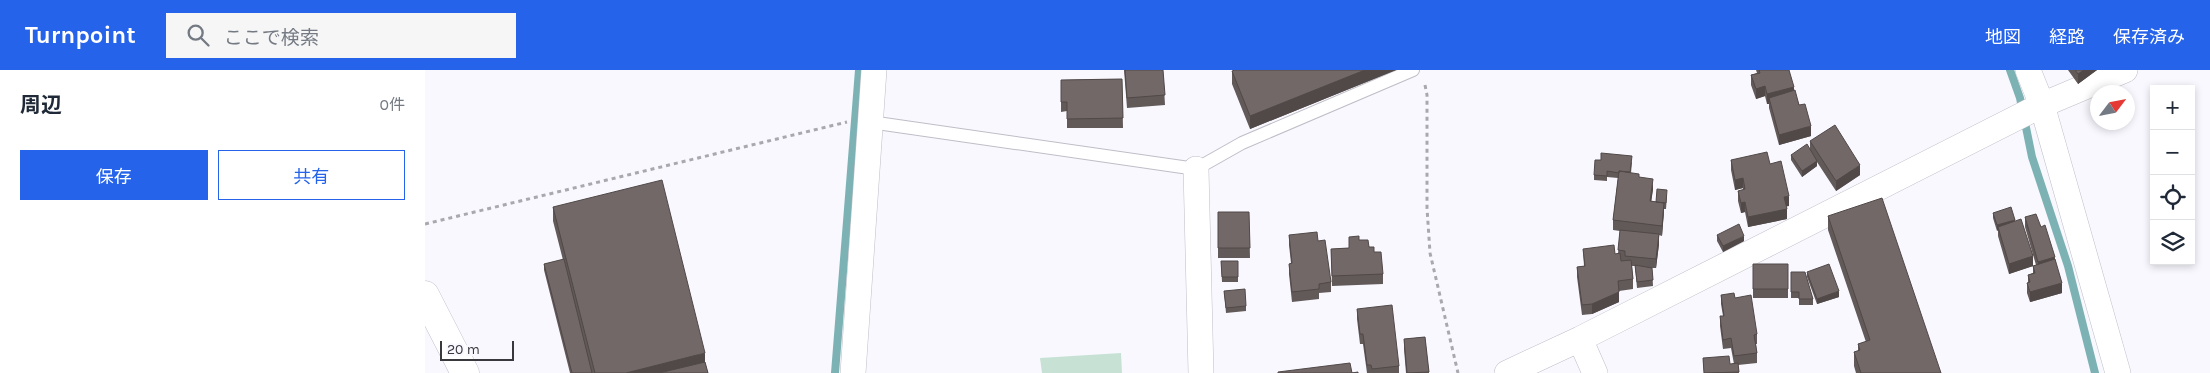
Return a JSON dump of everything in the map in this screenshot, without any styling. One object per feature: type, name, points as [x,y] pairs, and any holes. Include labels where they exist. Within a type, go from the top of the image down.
[{"type":"main road","points":[[425,295],[465,373]]},
{"type":"street","points":[[853,373],[874,70]]},
{"type":"street","points":[[2028,70],[2042,105],[2118,373]]},
{"type":"street","points":[[1507,373],[1580,339],[2042,105],[2125,70]]},
{"type":"street","points":[[1196,169],[1201,373]]},
{"type":"street","points":[[1580,339],[1595,373]]},
{"type":"lane","points":[[870,122],[1196,169],[1242,143],[1413,70]]},
{"type":"path","points":[[1423,78],[1427,95],[1427,208],[1430,253],[1458,373]]},
{"type":"path","points":[[425,224],[842,122],[870,122]]},
{"type":"green space","points":[[1121,353],[1122,373],[1042,373],[1040,358]]},
{"type":"building","points":[[1125,70],[1163,70],[1165,95],[1127,98]]},
{"type":"building","points":[[1365,70],[1250,116],[1232,71]]},
{"type":"building","points":[[1759,70],[1789,70],[1794,87],[1767,94],[1765,86],[1756,89],[1751,75],[1760,73]]},
{"type":"building","points":[[2075,70],[2084,70],[2078,74]]},
{"type":"building","points":[[1122,79],[1123,118],[1067,119],[1067,102],[1061,102],[1061,80]]},
{"type":"building","points":[[1795,90],[1799,105],[1805,104],[1811,126],[1779,135],[1769,98]]},
{"type":"building","points":[[1835,125],[1860,165],[1836,181],[1810,141]]},
{"type":"building","points":[[1807,144],[1817,161],[1802,171],[1791,155]]},
{"type":"building","points":[[1767,152],[1770,164],[1781,161],[1789,196],[1784,197],[1787,209],[1748,217],[1745,202],[1741,203],[1738,191],[1745,189],[1743,178],[1735,180],[1731,160]]},
{"type":"building","points":[[1601,153],[1632,156],[1630,172],[1607,171],[1607,176],[1594,175],[1595,160],[1601,160]]},
{"type":"building","points":[[1619,171],[1639,174],[1639,177],[1653,179],[1650,201],[1664,203],[1662,226],[1613,220]]},
{"type":"building","points":[[662,180],[705,353],[626,373],[595,373],[553,207]]},
{"type":"building","points":[[1657,189],[1667,190],[1666,203],[1656,202]]},
{"type":"building","points":[[1882,198],[1941,373],[1861,373],[1854,352],[1860,350],[1858,344],[1870,340],[1828,216]]},
{"type":"building","points":[[2011,207],[2015,220],[1997,225],[1993,213]]},
{"type":"building","points":[[1218,212],[1249,212],[1250,248],[1218,248]]},
{"type":"building","points":[[2036,214],[2041,227],[2045,225],[2055,257],[2038,262],[2025,217]]},
{"type":"building","points":[[2021,219],[2033,256],[2009,264],[1998,227]]},
{"type":"building","points":[[1739,224],[1744,236],[1723,246],[1717,235]]},
{"type":"building","points":[[1620,230],[1659,234],[1656,259],[1625,256],[1625,251],[1618,250]]},
{"type":"building","points":[[1317,232],[1318,241],[1325,240],[1331,282],[1319,284],[1319,289],[1292,292],[1289,264],[1292,263],[1289,235]]},
{"type":"building","points":[[1359,236],[1359,240],[1368,240],[1369,247],[1374,247],[1374,252],[1381,252],[1383,274],[1332,276],[1331,249],[1349,248],[1349,237]]},
{"type":"building","points":[[1614,245],[1615,254],[1620,253],[1621,261],[1631,260],[1633,279],[1618,281],[1619,292],[1592,304],[1582,305],[1577,267],[1585,266],[1583,249]]},
{"type":"building","points":[[564,259],[592,373],[572,373],[544,264]]},
{"type":"building","points":[[2055,259],[2062,283],[2030,292],[2027,283],[2030,282],[2028,275],[2035,273],[2033,266]]},
{"type":"building","points":[[1221,261],[1238,261],[1238,277],[1222,277]]},
{"type":"building","points":[[1753,264],[1788,264],[1788,289],[1753,289]]},
{"type":"building","points":[[1829,264],[1839,291],[1817,299],[1807,272]]},
{"type":"building","points":[[1635,265],[1652,268],[1653,280],[1637,282]]},
{"type":"building","points":[[1791,272],[1805,272],[1813,299],[1799,299],[1799,292],[1791,292]]},
{"type":"building","points":[[1245,289],[1246,306],[1226,308],[1224,291]]},
{"type":"building","points":[[1734,293],[1735,298],[1751,295],[1757,334],[1754,335],[1757,353],[1734,356],[1731,338],[1723,340],[1720,316],[1724,316],[1721,295]]},
{"type":"building","points":[[1392,305],[1399,366],[1372,369],[1371,365],[1367,365],[1363,334],[1360,334],[1357,309]]},
{"type":"building","points":[[1425,337],[1429,372],[1407,373],[1404,339]]},
{"type":"building","points":[[1729,356],[1730,364],[1738,363],[1739,372],[1704,373],[1703,358]]},
{"type":"building","points":[[705,362],[708,373],[659,373]]},
{"type":"building","points":[[1350,363],[1352,373],[1278,373],[1278,372]]},
{"type":"waterway","points":[[835,373],[859,70]]},
{"type":"waterway","points":[[2010,70],[2020,98],[2032,157],[2068,266],[2095,373]]}]
